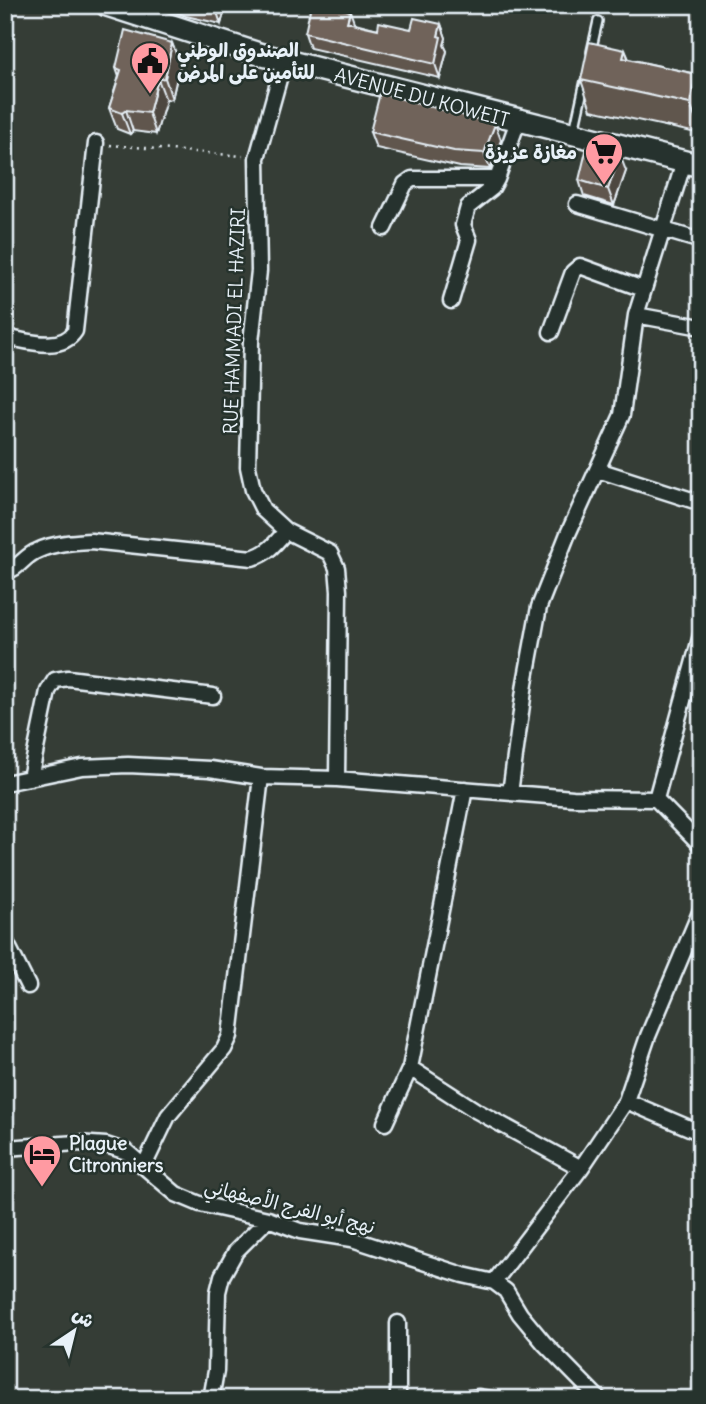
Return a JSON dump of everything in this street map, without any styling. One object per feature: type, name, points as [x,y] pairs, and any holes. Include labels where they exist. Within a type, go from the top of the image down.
[{"type":"main road","name":"AVENUE DU KOWEIT","points":[[107,5],[284,61],[692,164]]},
{"type":"street","name":"RUE HAMMADI EL HAZIRI","points":[[284,61],[257,158],[258,271],[251,342],[248,467],[253,490],[263,510],[286,531],[330,553],[337,568],[340,667],[337,779]]},
{"type":"street","points":[[451,301],[469,240],[463,225],[468,207],[492,188],[518,121]]},
{"type":"street","points":[[5,337],[57,344],[70,338],[75,331],[96,143]]},
{"type":"street","points":[[510,793],[523,694],[540,607],[567,536],[622,415],[636,315],[643,289],[663,230],[692,164]]},
{"type":"street","points":[[384,228],[405,184],[412,179],[497,179]]},
{"type":"street","points":[[577,204],[701,241]]},
{"type":"street","points":[[551,332],[573,272],[580,266],[643,289]]},
{"type":"street","points":[[636,315],[701,327]]},
{"type":"street","points":[[598,470],[701,503]]},
{"type":"street","points":[[5,572],[18,567],[34,552],[65,543],[91,541],[251,558],[264,554],[286,531]]},
{"type":"street","points":[[656,799],[697,663],[701,635]]},
{"type":"street","points":[[30,778],[48,691],[55,680],[68,678],[213,696]]},
{"type":"street","points":[[5,783],[82,768],[128,765],[210,769],[261,777],[337,779],[573,798],[656,799],[701,845]]},
{"type":"street","points":[[144,1166],[167,1116],[224,1049],[229,1036],[261,777]]},
{"type":"street","points":[[385,1123],[410,1068],[465,789]]},
{"type":"street","points":[[599,1399],[544,1343],[520,1314],[506,1291],[494,1282],[581,1168],[626,1101],[648,1036],[701,910]]},
{"type":"street","points":[[5,940],[27,986]]},
{"type":"street","points":[[410,1068],[475,1110],[581,1168]]},
{"type":"street","points":[[626,1101],[701,1133]]},
{"type":"street","name":"نهج أبو الفرج الأصفهاني","points":[[5,1147],[77,1143],[106,1145],[127,1152],[176,1194],[200,1204],[268,1219],[300,1231],[352,1240],[452,1272],[494,1282]]},
{"type":"street","points":[[211,1399],[216,1371],[218,1292],[222,1276],[236,1251],[268,1219]]},
{"type":"street","points":[[398,1323],[398,1399]]},
{"type":"street","points":[[464,1399],[491,1399]]},
{"type":"lane","points":[[590,59],[598,21]]},
{"type":"lane","points":[[573,135],[587,72]]},
{"type":"path","points":[[96,143],[257,158]]},
{"type":"building","points":[[199,5],[217,5],[216,9]]},
{"type":"building","points":[[311,5],[326,5],[350,11],[347,22],[378,29],[379,22],[411,29],[414,18],[441,24],[435,64],[305,33]]},
{"type":"building","points":[[125,30],[172,43],[165,78],[158,79],[149,113],[126,110],[122,113],[109,108],[121,70],[116,68]]},
{"type":"building","points":[[589,42],[625,50],[623,58],[696,74],[690,104],[581,80]]},
{"type":"building","points":[[380,93],[495,124],[484,153],[454,151],[370,132]]},
{"type":"building","points":[[587,147],[620,155],[608,189],[579,180]]},
{"type":"place","name":"الصندوق الوطني للتأمين على المرض","points":[[150,95]]},
{"type":"place","name":"مغازة عزيزة","points":[[604,186]]},
{"type":"place","name":"Plague Citronniers","points":[[42,1188]]}]
